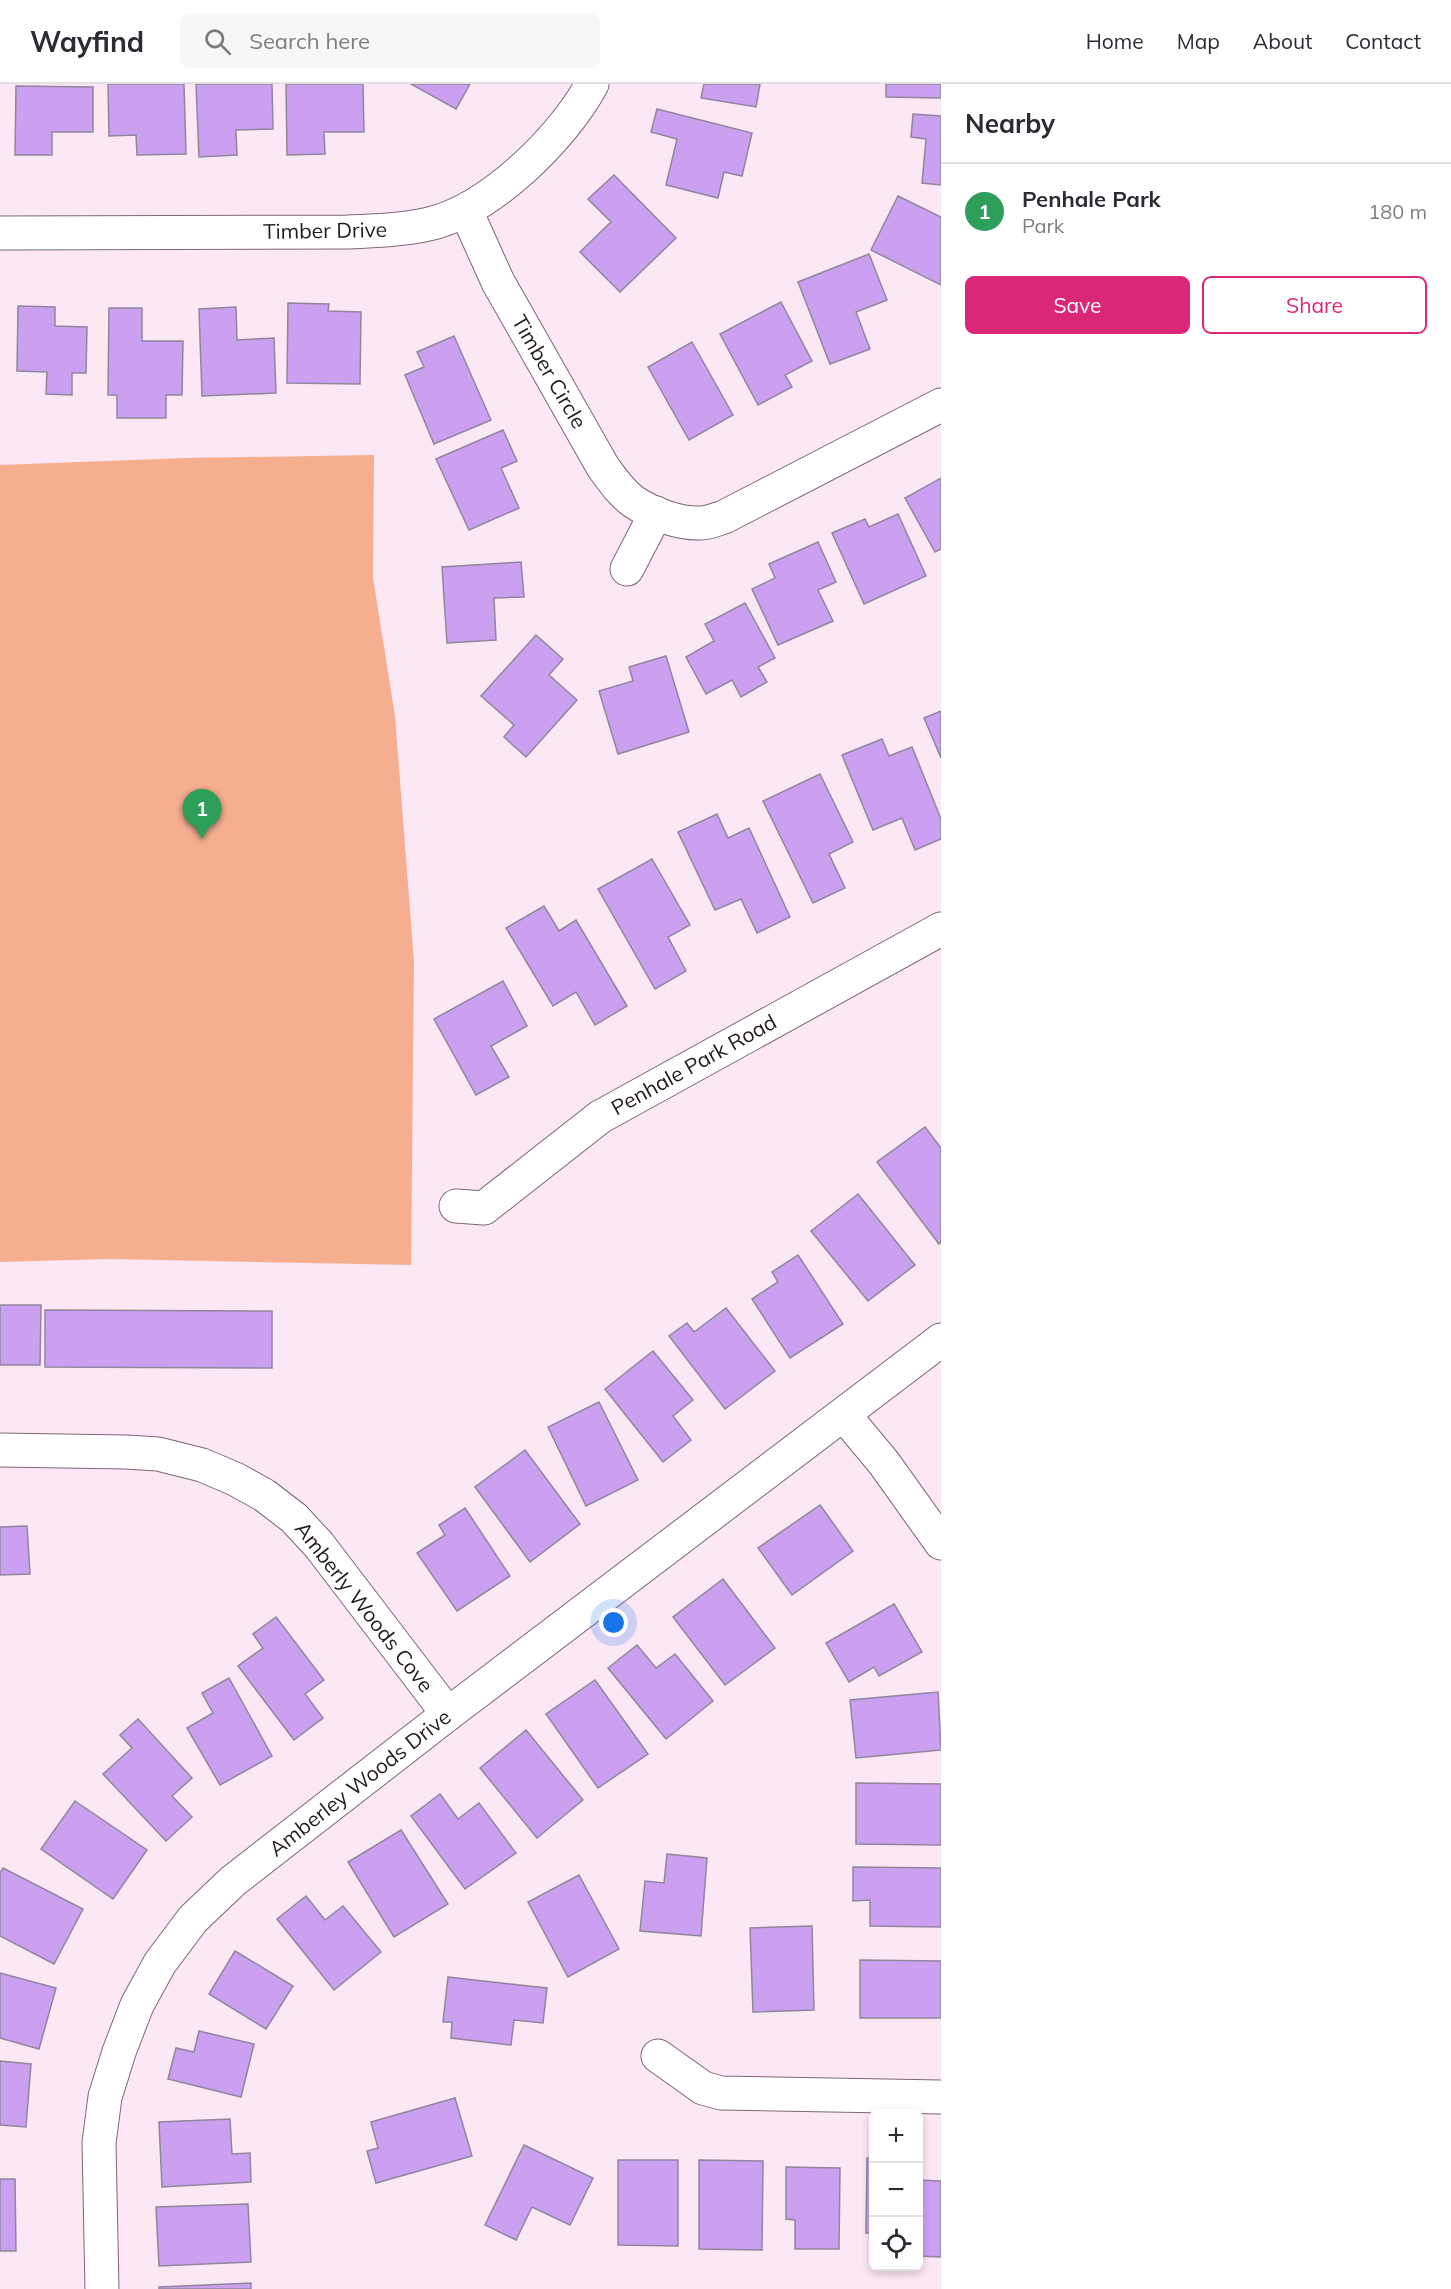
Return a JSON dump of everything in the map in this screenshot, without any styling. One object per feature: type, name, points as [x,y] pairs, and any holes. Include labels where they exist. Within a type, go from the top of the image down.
[{"type":"street","name":"Timber Drive","points":[[0,233],[347,232],[399,229],[430,223],[466,211],[543,150],[583,101],[592,84]]},
{"type":"street","name":"Timber Circle","points":[[466,211],[498,282],[603,467],[634,502],[656,513],[684,522],[703,524],[724,517],[941,405]]},
{"type":"street","points":[[627,569],[656,513]]},
{"type":"street","name":"Penhale Park Road","points":[[456,1206],[484,1208],[600,1117],[941,930]]},
{"type":"street","name":"Amberley Woods Drive","points":[[102,2289],[99,2143],[105,2097],[118,2052],[134,2014],[160,1963],[193,1919],[233,1881],[448,1714],[941,1340]]},
{"type":"street","points":[[844,1415],[884,1463],[941,1543]]},
{"type":"street","name":"Amberly Woods Cove","points":[[0,1450],[158,1454],[202,1466],[235,1479],[264,1495],[294,1518],[319,1545],[448,1714]]},
{"type":"street","points":[[658,2056],[703,2088],[721,2093],[941,2097]]},
{"type":"shaded area","points":[[374,455],[373,578],[395,716],[414,962],[411,1265],[109,1259],[0,1262],[0,465],[185,458]]},
{"type":"building","points":[[108,84],[184,84],[186,154],[137,155],[136,135],[109,136]]},
{"type":"building","points":[[196,84],[272,84],[273,129],[236,130],[237,155],[199,157]]},
{"type":"building","points":[[286,84],[363,84],[364,132],[324,132],[325,154],[287,155]]},
{"type":"building","points":[[411,84],[470,84],[456,109]]},
{"type":"building","points":[[704,84],[760,84],[756,107],[701,98]]},
{"type":"building","points":[[886,84],[941,84],[941,98],[886,97]]},
{"type":"building","points":[[16,86],[93,87],[93,132],[52,132],[52,155],[15,155]]},
{"type":"building","points":[[657,109],[752,133],[742,176],[724,172],[718,198],[666,185],[677,139],[651,132]]},
{"type":"building","points":[[913,114],[941,116],[941,185],[922,183],[926,139],[911,137]]},
{"type":"building","points":[[614,175],[676,238],[620,292],[580,252],[611,222],[588,199]]},
{"type":"building","points":[[898,196],[941,217],[941,285],[871,250]]},
{"type":"building","points":[[869,254],[887,300],[856,312],[870,349],[830,364],[798,282]]},
{"type":"building","points":[[781,302],[812,361],[785,375],[792,387],[758,405],[720,334]]},
{"type":"building","points":[[288,303],[329,304],[328,311],[361,312],[360,384],[287,383]]},
{"type":"building","points":[[18,306],[55,307],[55,326],[87,327],[86,373],[72,373],[72,395],[46,394],[47,372],[17,371]]},
{"type":"building","points":[[236,307],[237,340],[274,338],[276,393],[202,396],[199,309]]},
{"type":"building","points":[[109,308],[142,308],[142,341],[183,341],[182,395],[166,395],[166,418],[117,418],[117,395],[108,395]]},
{"type":"building","points":[[454,336],[491,420],[434,444],[405,375],[424,367],[417,352]]},
{"type":"building","points":[[692,342],[733,415],[689,440],[648,367]]},
{"type":"building","points":[[503,430],[517,461],[501,468],[519,508],[469,530],[436,459]]},
{"type":"building","points":[[941,478],[941,549],[935,552],[905,498]]},
{"type":"building","points":[[898,514],[926,576],[864,604],[832,533],[865,519],[869,527]]},
{"type":"building","points":[[818,542],[836,582],[818,590],[833,621],[778,645],[752,589],[775,578],[769,564]]},
{"type":"building","points":[[521,562],[524,597],[494,598],[496,640],[447,643],[442,567]]},
{"type":"building","points":[[745,603],[775,658],[758,667],[767,682],[741,697],[732,680],[706,694],[686,657],[714,641],[705,624]]},
{"type":"building","points":[[536,635],[563,659],[549,675],[577,700],[526,757],[504,737],[514,725],[481,696]]},
{"type":"building","points":[[666,656],[689,732],[618,754],[599,691],[633,681],[629,667]]},
{"type":"building","points":[[941,711],[941,758],[924,718]]},
{"type":"building","points":[[882,739],[889,756],[912,747],[941,819],[941,839],[915,850],[902,818],[873,830],[842,755]]},
{"type":"building","points":[[820,774],[853,842],[829,854],[845,888],[813,903],[763,801]]},
{"type":"building","points":[[717,814],[728,838],[749,828],[790,917],[757,933],[741,899],[715,910],[678,832]]},
{"type":"building","points":[[652,859],[690,925],[668,937],[686,971],[655,989],[598,889]]},
{"type":"building","points":[[544,906],[559,931],[576,920],[627,1006],[595,1025],[576,992],[553,1006],[506,928]]},
{"type":"building","points":[[503,981],[527,1026],[491,1046],[509,1077],[476,1095],[434,1019]]},
{"type":"building","points":[[925,1127],[941,1148],[941,1242],[939,1244],[877,1162]]},
{"type":"building","points":[[858,1194],[915,1265],[868,1301],[811,1231]]},
{"type":"building","points":[[798,1255],[843,1324],[790,1358],[752,1299],[778,1282],[772,1272]]},
{"type":"building","points":[[0,1305],[41,1305],[40,1365],[0,1365]]},
{"type":"building","points":[[726,1308],[775,1371],[725,1409],[669,1336],[687,1323],[694,1332]]},
{"type":"building","points":[[45,1310],[272,1311],[272,1368],[45,1367]]},
{"type":"building","points":[[653,1351],[693,1400],[673,1416],[691,1440],[663,1462],[605,1389]]},
{"type":"building","points":[[599,1402],[638,1480],[586,1506],[548,1427]]},
{"type":"building","points":[[525,1450],[580,1524],[530,1562],[475,1487]]},
{"type":"building","points":[[820,1505],[853,1551],[792,1595],[758,1548]]},
{"type":"building","points":[[465,1508],[510,1576],[457,1611],[417,1553],[445,1535],[439,1525]]},
{"type":"building","points":[[27,1526],[30,1574],[0,1575],[0,1527]]},
{"type":"building","points":[[723,1579],[775,1648],[725,1685],[673,1617]]},
{"type":"building","points":[[894,1604],[922,1652],[879,1676],[874,1667],[849,1682],[826,1643]]},
{"type":"building","points":[[276,1617],[324,1680],[305,1694],[323,1718],[294,1740],[238,1666],[263,1648],[253,1634]]},
{"type":"building","points":[[637,1645],[656,1668],[675,1654],[713,1701],[666,1739],[608,1668]]},
{"type":"building","points":[[229,1678],[272,1756],[220,1785],[187,1728],[213,1713],[202,1693]]},
{"type":"building","points":[[595,1680],[648,1754],[598,1788],[546,1714]]},
{"type":"building","points":[[938,1692],[941,1750],[856,1758],[850,1700]]},
{"type":"building","points":[[138,1719],[192,1778],[172,1796],[192,1817],[166,1841],[103,1774],[132,1748],[120,1735]]},
{"type":"building","points":[[526,1730],[583,1800],[537,1838],[480,1768]]},
{"type":"building","points":[[856,1783],[941,1784],[941,1845],[856,1844]]},
{"type":"building","points":[[440,1794],[458,1819],[479,1803],[516,1853],[465,1889],[411,1816]]},
{"type":"building","points":[[75,1801],[147,1850],[113,1899],[41,1849]]},
{"type":"building","points":[[401,1830],[448,1904],[394,1937],[348,1862]]},
{"type":"building","points":[[667,1854],[707,1858],[701,1936],[640,1931],[645,1881],[664,1883]]},
{"type":"building","points":[[853,1867],[941,1868],[941,1927],[870,1926],[870,1900],[853,1901]]},
{"type":"building","points":[[3,1868],[83,1909],[54,1964],[0,1936],[0,1873]]},
{"type":"building","points":[[579,1875],[619,1949],[568,1977],[528,1902]]},
{"type":"building","points":[[306,1896],[325,1920],[343,1906],[381,1952],[334,1990],[277,1919]]},
{"type":"building","points":[[812,1926],[814,2010],[753,2012],[750,1928]]},
{"type":"building","points":[[235,1951],[293,1986],[266,2029],[209,1994]]},
{"type":"building","points":[[860,1960],[941,1961],[941,2018],[860,2018]]},
{"type":"building","points":[[0,1973],[56,1988],[39,2049],[0,2038]]},
{"type":"building","points":[[448,1977],[547,1988],[543,2023],[514,2020],[511,2045],[451,2038],[452,2022],[443,2022]]},
{"type":"building","points":[[199,2031],[254,2044],[241,2097],[168,2079],[176,2048],[194,2052]]},
{"type":"building","points":[[0,2061],[31,2064],[26,2127],[0,2125]]},
{"type":"building","points":[[455,2098],[472,2156],[376,2183],[367,2151],[378,2148],[371,2122]]},
{"type":"building","points":[[230,2119],[232,2154],[250,2153],[251,2182],[162,2187],[159,2122]]},
{"type":"building","points":[[524,2145],[593,2178],[570,2225],[532,2207],[516,2240],[485,2225]]},
{"type":"building","points":[[867,2158],[869,2158],[869,2233],[866,2233]]},
{"type":"building","points":[[618,2160],[678,2160],[678,2246],[618,2245]]},
{"type":"building","points":[[699,2160],[763,2161],[762,2250],[699,2249]]},
{"type":"building","points":[[786,2167],[840,2168],[839,2249],[795,2249],[795,2220],[786,2219]]},
{"type":"building","points":[[0,2179],[15,2179],[16,2251],[0,2251]]},
{"type":"building","points":[[923,2180],[941,2181],[941,2257],[923,2256]]},
{"type":"building","points":[[248,2204],[251,2262],[159,2266],[156,2207]]},
{"type":"building","points":[[251,2283],[251,2289],[159,2289],[159,2287]]},
{"type":"place","name":"Penhale Park","points":[[202,839]]}]
